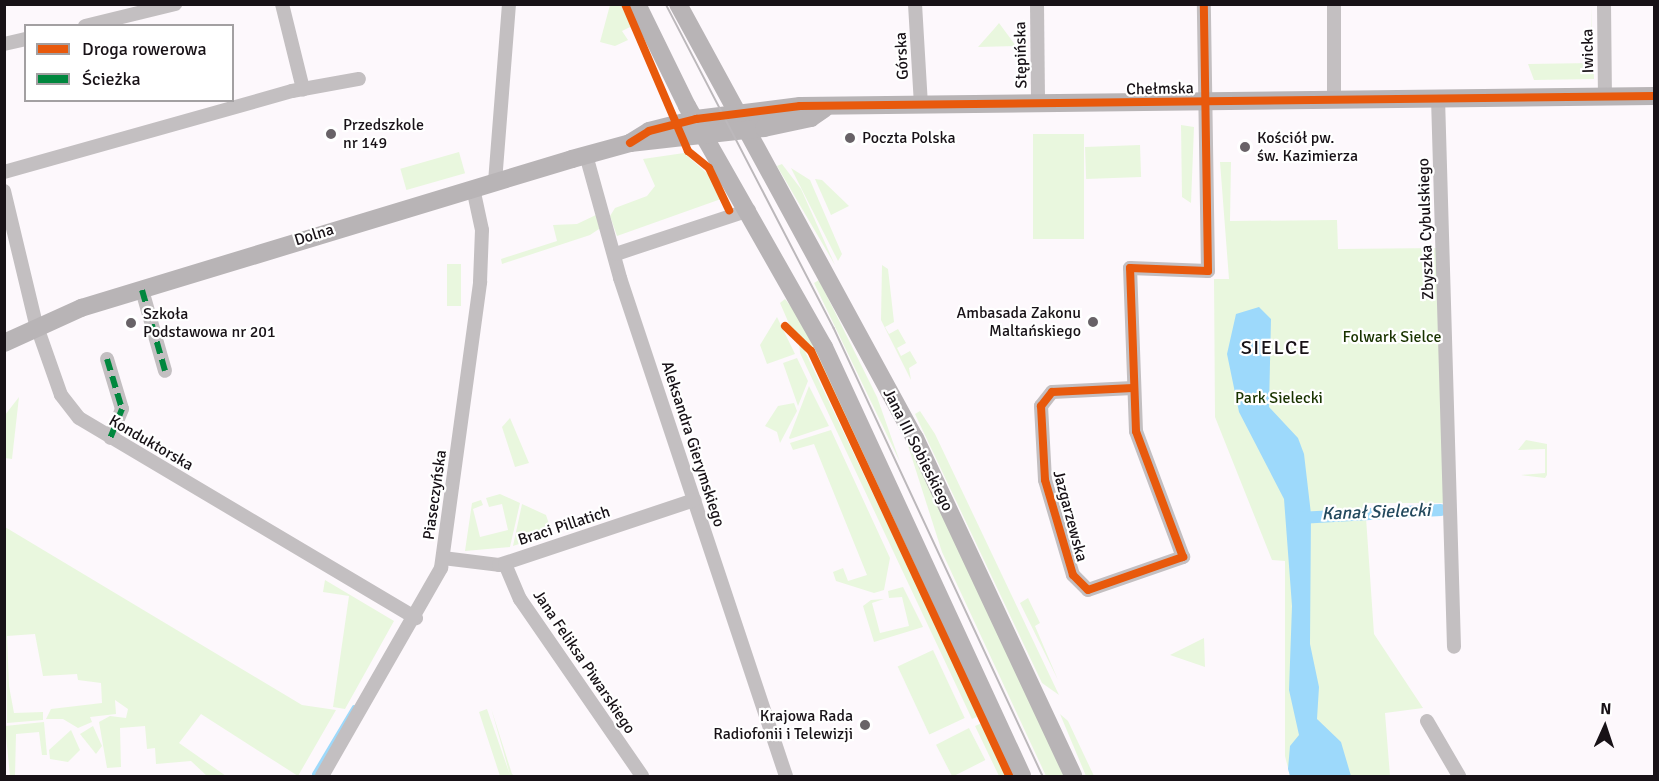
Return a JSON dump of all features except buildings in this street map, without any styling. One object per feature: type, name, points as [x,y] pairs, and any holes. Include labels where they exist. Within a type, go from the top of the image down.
[{"type":"street","points":[[93,24],[175,4]]},
{"type":"street","points":[[282,4],[303,89]]},
{"type":"street","points":[[495,182],[509,4]]},
{"type":"street","points":[[637,4],[696,119],[830,358],[1022,777]]},
{"type":"street","name":"Jana III Sobieskiego","points":[[678,4],[749,130],[915,438],[1073,777]]},
{"type":"street","name":"Górska","points":[[915,4],[921,105]]},
{"type":"street","name":"Stępińska","points":[[1037,4],[1038,104]]},
{"type":"street","points":[[1204,4],[1206,102]]},
{"type":"street","points":[[1334,4],[1334,100]]},
{"type":"street","name":"Iwicka","points":[[1604,4],[1605,97]]},
{"type":"street","points":[[4,44],[24,39]]},
{"type":"street","points":[[4,172],[303,89],[359,79]]},
{"type":"street","name":"Chełmska","points":[[738,113],[800,106],[824,109],[921,105],[1654,96]]},
{"type":"street","name":"Zbyszka Cybulskiego","points":[[1438,98],[1454,647]]},
{"type":"street","name":"Jazgarzewska","points":[[1133,388],[1052,392],[1041,406],[1045,480],[1072,575],[1088,590],[1183,557],[1136,432],[1130,268],[1208,271],[1206,102]]},
{"type":"street","name":"Chełmska","points":[[708,138],[811,118],[824,109]]},
{"type":"street","name":"Dolna","points":[[630,143],[649,131],[696,119],[738,113]]},
{"type":"street","name":"Dolna","points":[[4,343],[36,324],[586,155],[630,143],[708,138]]},
{"type":"street","name":"Aleksandra Gierymskiego","points":[[586,155],[694,500],[786,777]]},
{"type":"street","name":"Piaseczyńska","points":[[322,777],[416,618],[443,558],[480,282],[482,230],[473,188]]},
{"type":"street","name":"Konduktorska","points":[[4,191],[36,324],[67,405],[110,438],[416,618]]},
{"type":"street","points":[[616,254],[749,210]]},
{"type":"street","points":[[142,290],[165,371]]},
{"type":"street","points":[[107,359],[122,409],[110,438]]},
{"type":"street","name":"Braci Pillatich","points":[[443,558],[505,564],[694,500]]},
{"type":"street","name":"Jana Feliksa Piwarskiego","points":[[505,564],[516,592],[642,777]]},
{"type":"street","points":[[1426,722],[1459,777]]},
{"type":"green space","points":[[610,5],[621,5],[634,33],[630,27],[622,31],[628,40],[615,46],[600,42]]},
{"type":"green space","points":[[1591,5],[1594,79],[1534,80],[1528,64],[1592,63]]},
{"type":"green space","points":[[999,23],[1016,46],[978,47],[994,29]]},
{"type":"green space","points":[[1181,125],[1194,127],[1191,203],[1182,197]]},
{"type":"green space","points":[[1033,134],[1084,134],[1084,239],[1033,239]]},
{"type":"green space","points":[[1140,145],[1141,177],[1086,179],[1085,147]]},
{"type":"green space","points":[[459,152],[465,173],[406,190],[400,169]]},
{"type":"green space","points":[[684,153],[709,175],[721,199],[617,236],[610,216],[615,208],[647,196],[655,186],[643,159]]},
{"type":"green space","name":"Park Sielecki","points":[[1220,162],[1231,162],[1230,221],[1337,220],[1338,249],[1439,248],[1449,503],[1365,503],[1374,634],[1423,708],[1385,713],[1390,776],[1290,776],[1285,756],[1285,561],[1272,560],[1215,417],[1214,279],[1229,279]]},
{"type":"green space","points":[[782,164],[801,189],[835,265],[777,166]]},
{"type":"green space","points":[[791,168],[810,180],[842,254],[838,261]]},
{"type":"green space","points":[[815,179],[822,180],[849,206],[831,215]]},
{"type":"green space","points":[[598,214],[602,227],[590,235],[502,264],[501,259],[557,241],[553,225],[577,224]]},
{"type":"green space","points":[[447,264],[461,264],[461,306],[447,306]]},
{"type":"green space","points":[[882,265],[888,269],[894,322],[885,327],[889,334],[898,329],[906,343],[897,348],[901,356],[910,351],[917,363],[909,368],[911,380],[881,320]]},
{"type":"green space","points":[[819,280],[877,397],[900,462],[814,283]]},
{"type":"green space","points":[[785,299],[805,324],[983,714],[813,350],[790,326],[780,303]]},
{"type":"green space","points":[[777,317],[795,354],[767,364],[760,345]]},
{"type":"green space","points":[[799,339],[979,716],[972,719],[800,353]]},
{"type":"green space","points":[[797,358],[808,381],[798,406],[783,363]]},
{"type":"green space","points":[[809,386],[829,426],[790,439],[789,438]]},
{"type":"green space","points":[[19,397],[12,459],[5,458],[5,415]]},
{"type":"green space","points":[[794,403],[797,411],[780,443],[777,432],[765,426],[778,406]]},
{"type":"green space","points":[[920,411],[935,434],[1059,695],[1042,683],[915,414]]},
{"type":"green space","points":[[510,418],[529,463],[515,467],[502,427]]},
{"type":"green space","points":[[831,430],[890,558],[884,590],[874,593],[836,581],[833,572],[843,568],[848,581],[867,575],[814,444],[793,450],[790,443]]},
{"type":"green space","points":[[903,430],[1065,776],[1046,776],[942,552]]},
{"type":"green space","points":[[1526,440],[1547,444],[1547,475],[1545,478],[1521,475],[1545,473],[1545,449],[1518,450]]},
{"type":"green space","points":[[500,494],[520,503],[510,547],[465,551],[472,503],[481,500],[483,505],[473,509],[480,537],[508,530],[502,504],[489,507],[486,498]]},
{"type":"green space","points":[[522,504],[546,515],[552,533],[513,546]]},
{"type":"green space","points":[[5,527],[302,705],[336,710],[298,776],[201,714],[179,743],[226,776],[207,776],[191,761],[156,764],[155,748],[147,749],[145,726],[120,728],[121,767],[107,768],[99,722],[110,716],[126,718],[128,709],[115,700],[116,714],[90,717],[92,722],[78,728],[63,719],[46,719],[51,709],[102,703],[101,683],[78,680],[77,674],[43,676],[35,634],[7,636],[9,686],[14,713],[43,712],[43,720],[7,723]]},
{"type":"green space","points":[[325,580],[394,621],[345,709],[333,707],[349,596],[323,592]]},
{"type":"green space","points":[[903,587],[923,627],[874,642],[863,606],[871,600],[884,599],[872,603],[880,633],[909,626],[902,597],[889,598],[888,591]]},
{"type":"green space","points":[[1028,598],[1040,623],[1035,626],[1058,680],[1020,603]]},
{"type":"green space","points":[[1204,638],[1205,667],[1170,655]]},
{"type":"green space","points":[[933,650],[965,718],[929,734],[898,666]]},
{"type":"green space","points":[[491,708],[512,774],[515,776],[500,776],[479,712],[487,709],[510,775]]},
{"type":"green space","points":[[1060,714],[1068,721],[1094,776],[1086,776]]},
{"type":"green space","points":[[44,722],[47,755],[42,755],[39,732],[16,734],[15,776],[10,776],[5,726]]},
{"type":"green space","points":[[982,723],[1007,776],[999,776],[975,726]]},
{"type":"green space","points":[[93,726],[102,746],[96,754],[80,734]]},
{"type":"green space","points":[[969,728],[985,760],[952,776],[936,745]]},
{"type":"green space","points":[[71,730],[80,750],[68,762],[50,759],[49,750]]},
{"type":"water","points":[[1259,307],[1271,319],[1269,407],[1298,438],[1304,454],[1311,514],[1310,644],[1319,687],[1317,719],[1341,742],[1351,776],[1290,776],[1288,769],[1290,746],[1299,735],[1289,690],[1292,606],[1284,499],[1239,412],[1227,354],[1236,314]]},
{"type":"waterway","name":"Kanał Sielecki","points":[[1299,518],[1441,510]]},
{"type":"waterway","points":[[314,774],[354,707]]},
{"type":"tram line","points":[[666,4],[834,328],[1043,776]]},
{"type":"marked path","points":[[142,290],[165,371]]},
{"type":"marked path","points":[[107,359],[122,409],[110,438]]},
{"type":"cycle path","points":[[625,4],[688,151],[709,168],[729,210]]},
{"type":"cycle path","points":[[1133,388],[1052,392],[1041,406],[1045,480],[1073,575],[1088,590],[1183,557],[1136,431],[1130,268],[1208,271],[1204,4]]},
{"type":"cycle path","points":[[630,143],[649,131],[696,119],[800,106],[1654,96]]},
{"type":"cycle path","points":[[785,326],[811,351],[1009,776]]},
{"type":"place","name":"Przedszkole nr 149","points":[[331,134]]},
{"type":"place","name":"Poczta Polska","points":[[850,138]]},
{"type":"place","name":"Kościół pw. św. Kazimierza","points":[[1245,147]]},
{"type":"place","name":"Ambasada Zakonu Maltańskiego","points":[[1093,322]]},
{"type":"place","name":"Szkoła Podstawowa nr 201","points":[[131,323]]},
{"type":"place","name":"Krajowa Rada Radiofonii i Telewizji","points":[[865,725]]},
{"type":"district","name":"SIELCE","points":[[1276,347]]},
{"type":"park label","name":"Folwark Sielce","points":[[1392,337]]}]
